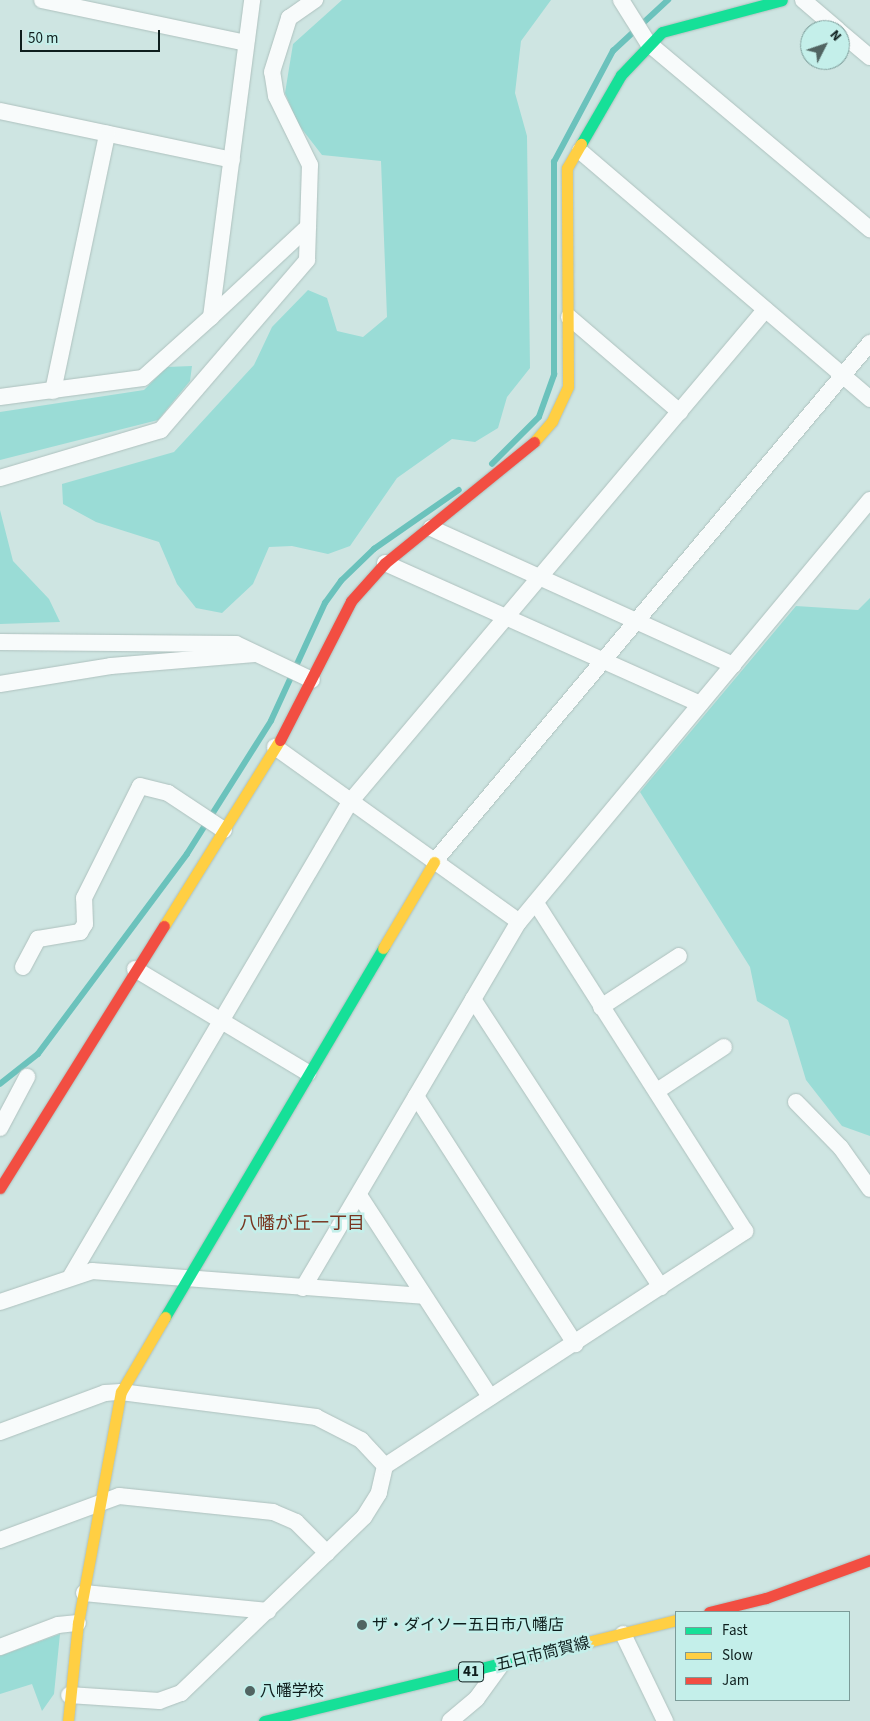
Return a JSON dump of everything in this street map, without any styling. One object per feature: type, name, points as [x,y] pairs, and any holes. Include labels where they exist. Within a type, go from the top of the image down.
[{"type":"street","points":[[42,0],[246,43]]},
{"type":"street","points":[[210,317],[252,0]]},
{"type":"street","points":[[0,478],[162,430],[307,260],[310,166],[272,83],[277,46],[288,18],[315,0]]},
{"type":"street","points":[[621,0],[648,43],[870,229]]},
{"type":"street","points":[[0,1188],[220,828],[275,747],[308,678],[351,601],[385,564],[527,450],[552,421],[568,386],[567,168],[580,151],[621,75],[648,43],[662,32],[782,0]]},
{"type":"street","points":[[803,0],[826,20]]},
{"type":"street","points":[[850,40],[870,57]]},
{"type":"street","points":[[0,111],[232,160]]},
{"type":"street","points":[[53,391],[108,134]]},
{"type":"street","points":[[580,151],[870,399]]},
{"type":"street","points":[[0,397],[143,378],[308,228]]},
{"type":"street","points":[[71,1276],[350,802],[509,618],[539,579],[765,310]]},
{"type":"street","points":[[569,317],[680,412]]},
{"type":"street","points":[[68,1721],[69,1695],[78,1623],[121,1392],[434,862],[870,343]]},
{"type":"street","points":[[303,1288],[519,922],[870,500]]},
{"type":"street","points":[[431,528],[539,579],[733,665]]},
{"type":"street","points":[[385,564],[700,704]]},
{"type":"street","points":[[0,642],[236,644],[308,678]]},
{"type":"street","points":[[0,684],[111,666],[254,654]]},
{"type":"street","points":[[275,747],[519,922]]},
{"type":"street","points":[[23,967],[38,940],[80,932],[85,924],[84,898],[140,786],[168,792],[197,815],[220,828]]},
{"type":"street","points":[[69,1695],[144,1701],[170,1698],[194,1682],[327,1553],[372,1506],[385,1466],[745,1231],[536,903]]},
{"type":"street","points":[[601,1006],[679,956]]},
{"type":"street","points":[[135,969],[220,1022],[308,1073]]},
{"type":"street","points":[[474,999],[661,1287]]},
{"type":"street","points":[[657,1091],[724,1047]]},
{"type":"street","points":[[0,1128],[28,1076]]},
{"type":"street","points":[[416,1096],[574,1344]]},
{"type":"street","points":[[796,1102],[841,1148],[870,1189]]},
{"type":"street","points":[[358,1195],[490,1397]]},
{"type":"street","points":[[0,1302],[71,1276],[92,1272],[190,1275],[303,1288],[423,1296]]},
{"type":"street","points":[[0,1432],[105,1393],[121,1392],[316,1416],[360,1440],[385,1466]]},
{"type":"street","points":[[0,1540],[119,1496],[272,1512],[296,1522],[327,1553]]},
{"type":"street","points":[[713,1611],[766,1598],[870,1560]]},
{"type":"street","points":[[84,1593],[268,1611]]},
{"type":"street","name":"五日市筒賀線","points":[[264,1721],[501,1665],[675,1620]]},
{"type":"street","points":[[0,1647],[58,1625],[78,1623]]},
{"type":"street","points":[[623,1634],[665,1721]]},
{"type":"street","points":[[450,1721],[477,1698],[501,1665]]},
{"type":"shaded area","points":[[342,0],[551,0],[521,41],[515,93],[527,136],[530,368],[507,397],[498,428],[475,442],[452,439],[397,478],[350,546],[328,554],[292,546],[269,547],[253,584],[222,613],[196,608],[177,584],[159,542],[96,522],[63,504],[62,484],[174,452],[254,365],[272,327],[308,290],[327,298],[337,331],[363,337],[387,317],[381,161],[322,155],[298,124],[285,93],[293,44]]},
{"type":"shaded area","points":[[192,366],[190,381],[158,420],[0,460],[0,412],[144,390],[167,367]]},
{"type":"shaded area","points":[[0,510],[13,561],[49,599],[60,622],[0,624]]},
{"type":"shaded area","points":[[870,598],[870,1136],[842,1126],[806,1080],[788,1020],[757,1001],[750,967],[640,792],[796,606],[858,610]]},
{"type":"shaded area","points":[[60,1634],[54,1694],[42,1711],[32,1684],[0,1694],[0,1656]]},
{"type":"waterway","points":[[492,464],[539,417],[554,375],[554,162],[613,51],[668,0]]},
{"type":"waterway","points":[[0,1084],[38,1054],[187,854],[271,721],[325,603],[341,581],[374,549],[459,490]]},
{"type":"traffic: fast","points":[[581,144],[621,75],[662,32],[782,0]]},
{"type":"traffic: fast","points":[[165,1317],[383,948]]},
{"type":"traffic: fast","points":[[264,1721],[535,1655]]},
{"type":"traffic: slow","points":[[534,442],[552,421],[568,386],[567,168],[581,144]]},
{"type":"traffic: slow","points":[[164,926],[280,740]]},
{"type":"traffic: slow","points":[[383,948],[434,862]]},
{"type":"traffic: slow","points":[[68,1721],[78,1623],[121,1392],[165,1317]]},
{"type":"traffic: slow","points":[[535,1655],[675,1620]]},
{"type":"traffic: jam","points":[[280,740],[351,601],[385,563],[534,442]]},
{"type":"traffic: jam","points":[[0,1188],[164,926]]},
{"type":"traffic: jam","points":[[713,1611],[766,1598],[870,1560]]},
{"type":"place","name":"ザ・ダイソー五日市八幡店","points":[[362,1625]]},
{"type":"place","name":"八幡学校","points":[[250,1691]]},
{"type":"district","name":"八幡が丘一丁目","points":[[302,1224]]}]
